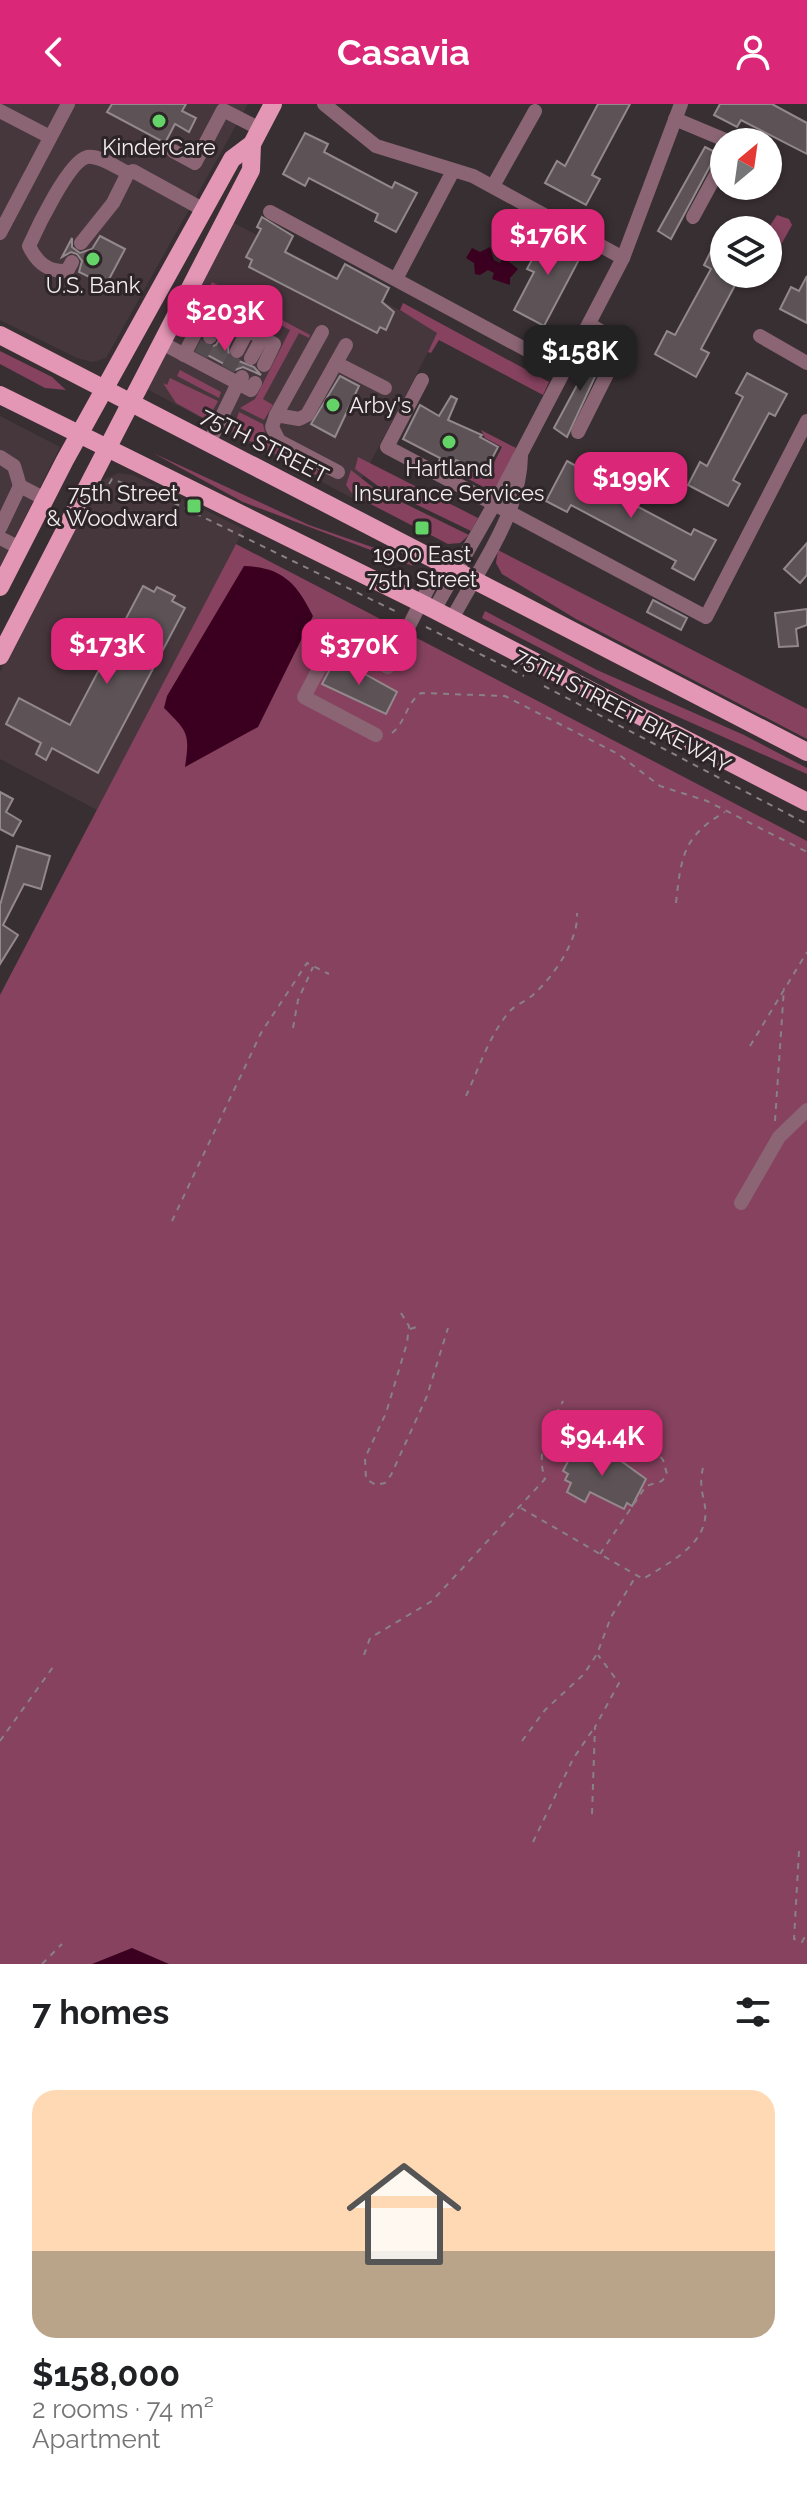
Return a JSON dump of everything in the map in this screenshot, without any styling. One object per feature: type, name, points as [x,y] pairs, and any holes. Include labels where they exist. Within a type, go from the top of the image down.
[{"type":"main road","points":[[0,656],[251,170],[256,137],[273,104]]},
{"type":"main road","points":[[0,587],[232,159],[256,137]]},
{"type":"main road","name":"75TH STREET","points":[[0,335],[807,752]]},
{"type":"main road","points":[[0,395],[426,613],[452,619],[807,802]]},
{"type":"street","points":[[0,233],[68,104]]},
{"type":"street","points":[[324,104],[376,146],[473,176],[623,258]]},
{"type":"street","points":[[376,735],[304,697],[331,646],[343,643],[388,667],[426,613],[449,567],[494,504],[623,258],[681,104]]},
{"type":"street","points":[[173,151],[195,163],[223,110],[256,137]]},
{"type":"street","points":[[0,111],[50,137]]},
{"type":"street","points":[[493,186],[535,111]]},
{"type":"street","points":[[675,119],[710,134]]},
{"type":"street","points":[[72,262],[67,271],[55,272],[42,265],[29,246],[69,173],[84,158],[93,157],[128,173],[133,171],[204,210]]},
{"type":"street","points":[[396,279],[453,171]]},
{"type":"street","points":[[81,243],[113,203],[128,173]]},
{"type":"street","points":[[693,217],[710,186]]},
{"type":"street","points":[[270,212],[564,370]]},
{"type":"street","points":[[186,298],[214,312],[274,344],[251,358],[255,334]]},
{"type":"street","points":[[210,337],[214,312]]},
{"type":"street","points":[[194,358],[214,312]]},
{"type":"street","points":[[578,432],[622,344],[589,324]]},
{"type":"street","points":[[322,332],[272,427],[279,441],[338,472]]},
{"type":"street","points":[[760,336],[807,363]]},
{"type":"street","points":[[162,343],[238,377],[209,443]]},
{"type":"street","points":[[276,415],[299,419],[307,415],[346,345]]},
{"type":"street","points":[[336,363],[385,388]]},
{"type":"street","points":[[422,380],[387,447],[706,617],[807,421]]},
{"type":"street","points":[[452,619],[508,514],[521,473],[521,454]]},
{"type":"street","points":[[0,457],[14,466],[20,486],[0,528]]},
{"type":"street","points":[[20,486],[45,499]]},
{"type":"street","points":[[0,538],[20,548]]},
{"type":"street","points":[[741,1203],[775,1142],[807,1110]]},
{"type":"path","points":[[109,484],[112,479],[162,497],[399,613]]},
{"type":"path","name":"75TH STREET BIKEWAY","points":[[426,613],[530,679]]},
{"type":"path","name":"75TH STREET BIKEWAY","points":[[544,686],[807,824]]},
{"type":"path","points":[[376,735],[387,737],[399,728],[413,699],[421,693],[505,696],[618,754],[660,786],[726,811],[807,852]]},
{"type":"path","points":[[676,903],[685,849],[693,835],[726,811]]},
{"type":"path","points":[[466,1096],[494,1034],[511,1009],[533,995],[544,983],[576,934],[577,913]]},
{"type":"path","points":[[750,1046],[807,952]]},
{"type":"path","points":[[800,963],[807,962]]},
{"type":"path","points":[[172,1221],[261,1033],[307,963],[329,974]]},
{"type":"path","points":[[293,1028],[298,1000],[314,966]]},
{"type":"path","points":[[775,1142],[784,988]]},
{"type":"path","points":[[401,1313],[409,1329],[386,1413],[365,1458],[366,1479],[376,1485],[385,1483],[391,1475],[427,1396],[448,1328]]},
{"type":"path","points":[[409,1329],[420,1326]]},
{"type":"path","points":[[364,1655],[370,1638],[432,1601],[545,1479],[541,1466],[542,1444],[563,1401]]},
{"type":"path","points":[[600,1554],[646,1486],[662,1481],[667,1474],[663,1460],[648,1441]]},
{"type":"path","points":[[520,1507],[643,1579],[680,1555],[699,1536],[706,1518],[699,1483],[704,1464]]},
{"type":"path","points":[[522,1741],[597,1654],[611,1617],[637,1575]]},
{"type":"path","points":[[533,1842],[573,1759],[619,1683],[597,1654]]},
{"type":"path","points":[[0,1741],[53,1667]]},
{"type":"path","points":[[592,1814],[595,1727]]},
{"type":"path","points":[[799,1851],[794,1939],[802,1942],[807,1933]]},
{"type":"path","points":[[42,1964],[62,1944]]},
{"type":"shaded area","points":[[0,104],[248,104],[106,358],[93,362],[77,358],[0,320]]},
{"type":"shaded area","points":[[782,217],[789,219],[792,225],[782,243]]},
{"type":"shaded area","points":[[234,223],[439,331],[352,498],[145,388]]},
{"type":"shaded area","points":[[490,247],[494,260],[500,263],[503,257],[518,269],[510,278],[510,285],[492,279],[494,273],[488,270],[480,275],[475,274],[474,263],[466,258],[472,248],[480,252]]},
{"type":"shaded area","points":[[212,282],[310,335],[309,338],[299,333],[263,399],[273,405],[264,420],[240,408],[255,399],[290,330],[224,295],[217,303],[205,296]]},
{"type":"shaded area","points":[[403,303],[549,382],[543,395],[439,340],[431,353],[428,352],[437,333],[400,310]]},
{"type":"shaded area","points":[[0,351],[52,377],[66,390],[45,388],[0,364]]},
{"type":"shaded area","points":[[180,370],[221,392],[219,398],[177,376]]},
{"type":"shaded area","points":[[170,378],[218,401],[209,418],[205,419],[176,403],[163,383],[167,385]]},
{"type":"shaded area","points":[[239,412],[263,424],[267,441],[316,468],[320,477],[232,432]]},
{"type":"shaded area","points":[[0,416],[60,447],[0,567]]},
{"type":"shaded area","points":[[481,430],[516,448],[498,491],[493,492],[453,471],[457,464],[486,478],[502,447],[485,438]]},
{"type":"shaded area","points":[[153,453],[309,525],[409,560],[413,566],[243,502]]},
{"type":"shaded area","points":[[358,457],[478,518],[471,531],[378,486],[355,469]]},
{"type":"shaded area","points":[[351,470],[375,489],[469,535],[460,543],[448,544],[353,495],[346,485]]},
{"type":"shaded area","points":[[118,473],[133,475],[244,529],[97,810],[0,759],[0,672],[99,482]]},
{"type":"shaded area","points":[[236,544],[807,841],[807,1964],[0,1964],[0,995]]},
{"type":"shaded area","points":[[498,550],[807,709],[807,739],[576,619],[502,574],[496,563]]},
{"type":"shaded area","points":[[244,566],[269,570],[287,579],[313,616],[258,727],[185,767],[187,740],[178,723],[164,708],[167,696]]},
{"type":"shaded area","points":[[485,611],[597,670],[744,735],[807,768],[807,774],[640,700],[482,618]]},
{"type":"shaded area","points":[[132,1948],[169,1964],[92,1964]]},
{"type":"building","name":"KinderCare","points":[[112,104],[186,104],[182,111],[196,118],[189,132],[175,124],[165,143],[107,112]]},
{"type":"building","points":[[598,104],[630,104],[592,175],[600,179],[586,205],[545,183],[557,161],[565,166]]},
{"type":"building","points":[[720,104],[772,104],[807,123],[807,154],[782,141],[782,128],[757,128],[741,120],[737,127],[714,115]]},
{"type":"building","points":[[305,133],[328,144],[324,152],[392,188],[395,182],[417,193],[396,232],[375,221],[378,214],[309,178],[305,186],[283,174]]},
{"type":"building","points":[[705,147],[710,150],[710,166],[671,239],[658,231]]},
{"type":"building","points":[[262,217],[293,236],[285,252],[337,279],[345,264],[389,288],[382,302],[394,312],[386,330],[380,327],[377,333],[249,267],[252,260],[246,257],[261,229],[257,227]]},
{"type":"building","points":[[548,230],[584,250],[544,326],[514,310],[534,272],[527,269]]},
{"type":"building","name":"U.S. Bank","points":[[100,236],[125,249],[106,285],[79,272],[82,261],[77,254],[71,252],[62,257],[72,238],[72,247],[80,253],[92,249]]},
{"type":"building","points":[[710,253],[710,268],[704,265]]},
{"type":"building","points":[[710,271],[710,288],[734,288],[701,349],[709,353],[696,377],[655,354],[667,331],[675,335]]},
{"type":"building","points":[[807,276],[807,323],[780,309],[791,287],[799,291]]},
{"type":"building","points":[[225,330],[234,335],[228,347],[229,357],[254,367],[261,375],[243,367],[235,370],[198,350],[202,342],[210,347],[216,345]]},
{"type":"building","points":[[598,346],[607,351],[567,437],[554,428]]},
{"type":"building","points":[[747,373],[787,394],[775,416],[769,413],[733,480],[740,484],[728,506],[688,485],[700,462],[707,466],[743,397],[736,393]]},
{"type":"building","name":"Arby's","points":[[340,376],[359,386],[335,437],[311,424]]},
{"type":"building","name":"Hartland Insurance Services","points":[[451,396],[457,399],[448,420],[482,435],[480,437],[498,447],[484,474],[456,460],[451,469],[439,462],[440,458],[403,439],[420,405],[439,416]]},
{"type":"building","points":[[567,461],[589,473],[586,479],[691,535],[694,529],[716,540],[694,580],[672,568],[676,561],[571,505],[567,512],[546,501]]},
{"type":"building","points":[[807,543],[807,575],[800,583],[784,569]]},
{"type":"building","points":[[143,586],[154,592],[157,587],[175,596],[172,601],[185,608],[98,773],[52,748],[46,760],[36,754],[41,743],[6,724],[19,698],[70,725]]},
{"type":"building","points":[[653,600],[687,618],[681,630],[647,612]]},
{"type":"building","points":[[807,609],[807,625],[796,629],[798,646],[779,647],[775,613]]},
{"type":"building","points":[[336,658],[397,692],[386,714],[322,684]]},
{"type":"building","points":[[0,792],[13,799],[6,812],[21,821],[13,836],[0,829]]},
{"type":"building","points":[[17,846],[50,856],[41,889],[24,884],[3,925],[18,935],[0,964],[0,905]]},
{"type":"building","points":[[577,1444],[621,1461],[646,1479],[632,1506],[627,1503],[624,1509],[590,1492],[585,1502],[567,1492],[571,1483],[565,1480],[568,1474],[563,1471]]},
{"type":"tunnel","points":[[201,355],[210,337]]},
{"type":"tunnel","points":[[228,369],[237,351]]},
{"type":"place","name":"KinderCare","points":[[159,121]]},
{"type":"place","name":"U.S. Bank","points":[[93,259]]},
{"type":"place","name":"Arby's","points":[[333,405]]},
{"type":"place","name":"Hartland Insurance Services","points":[[449,442]]},
{"type":"place","name":"75th Street & Woodward","points":[[194,506]]},
{"type":"place","name":"1900 East 75th Street","points":[[422,528]]}]
